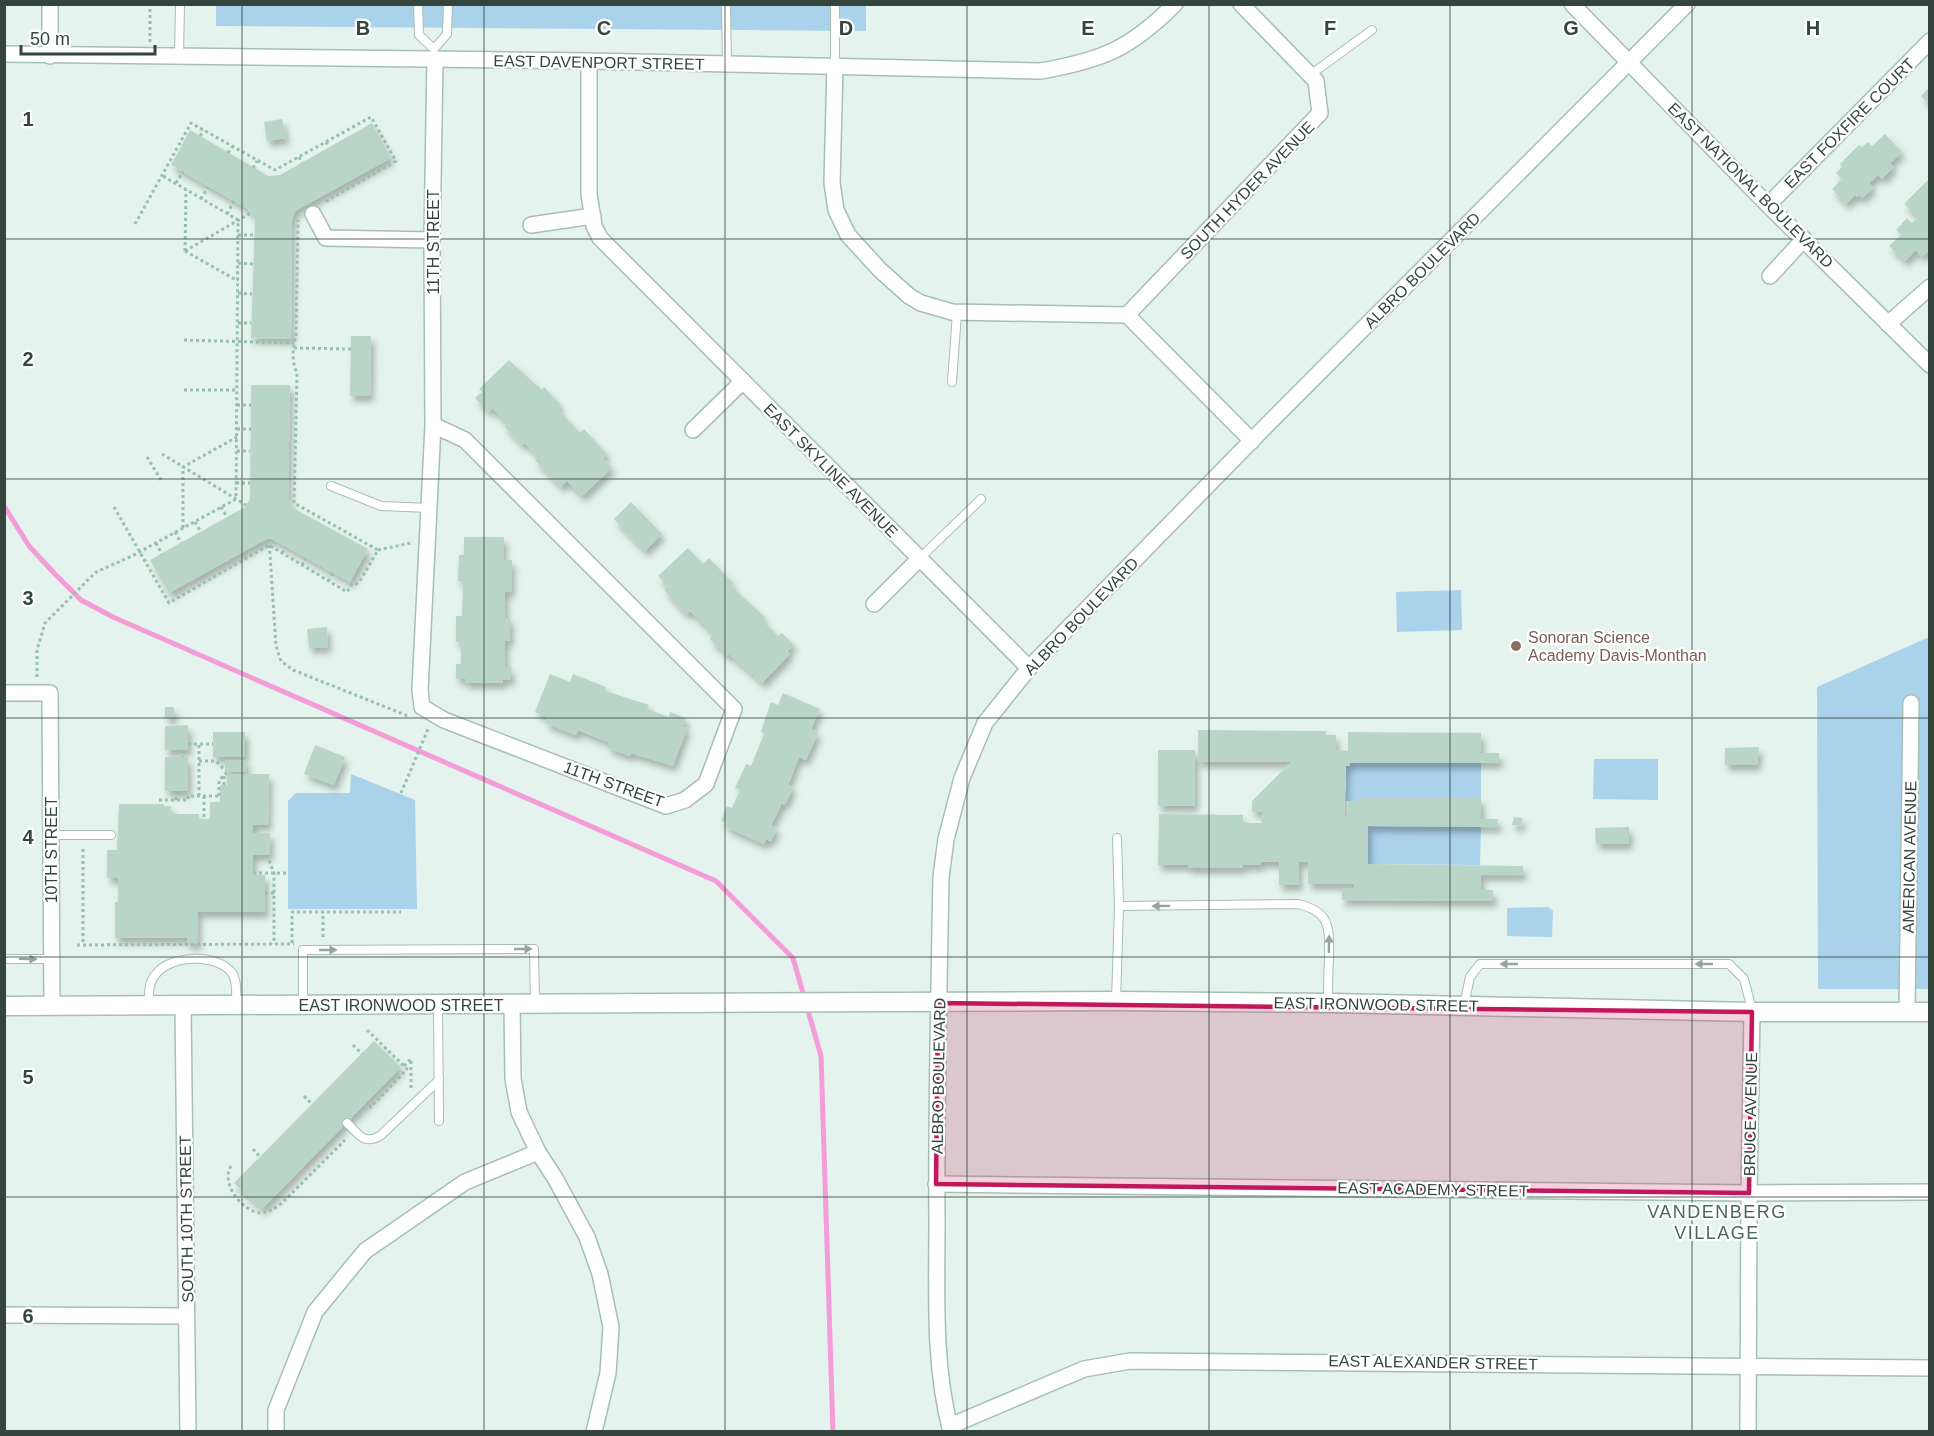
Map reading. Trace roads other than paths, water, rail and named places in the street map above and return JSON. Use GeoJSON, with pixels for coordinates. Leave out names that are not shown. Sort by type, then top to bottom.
{"type":"FeatureCollection","features":[{"type":"Feature","properties":{"kind":"street"},"geometry":{"type":"LineString","coordinates":[[50,4],[50,56]]}},
{"type":"Feature","properties":{"kind":"street","name":"EAST DAVENPORT STREET"},"geometry":{"type":"LineString","coordinates":[[4,54],[150,57],[434,54],[589,61],[1041,71],[1077,64],[1116,51],[1145,33],[1175,4]]}},
{"type":"Feature","properties":{"kind":"street","name":"SOUTH HYDER AVENUE"},"geometry":{"type":"LineString","coordinates":[[1127,315],[1320,113],[1316,81],[1240,4]]}},
{"type":"Feature","properties":{"kind":"street","name":"EAST NATIONAL BOULEVARD"},"geometry":{"type":"LineString","coordinates":[[1572,4],[1768,205],[1929,365]]}},
{"type":"Feature","properties":{"kind":"street","name":"ALBRO BOULEVARD"},"geometry":{"type":"LineString","coordinates":[[951,1428],[938,1349],[936,1184],[941,877],[946,839],[962,778],[985,723],[1029,668],[1687,4]]}},
{"type":"Feature","properties":{"kind":"street","name":"EAST FOXFIRE COURT"},"geometry":{"type":"LineString","coordinates":[[1768,205],[1929,41]]}},
{"type":"Feature","properties":{"kind":"street","name":"11TH STREET"},"geometry":{"type":"LineString","coordinates":[[433,425],[465,440],[734,709],[706,784],[685,800],[666,806],[444,720],[423,707],[420,690],[433,425],[434,54]]}},
{"type":"Feature","properties":{"kind":"street","name":"EAST SKYLINE AVENUE"},"geometry":{"type":"LineString","coordinates":[[589,61],[589,194],[594,226],[600,238],[1029,668]]}},
{"type":"Feature","properties":{"kind":"street"},"geometry":{"type":"LineString","coordinates":[[835,65],[833,196],[841,223],[848,235],[880,270],[909,296],[936,309],[957,313],[1127,315],[1252,441]]}},
{"type":"Feature","properties":{"kind":"street"},"geometry":{"type":"LineString","coordinates":[[311,212],[326,238],[432,240]]}},
{"type":"Feature","properties":{"kind":"street"},"geometry":{"type":"LineString","coordinates":[[531,225],[593,216]]}},
{"type":"Feature","properties":{"kind":"street"},"geometry":{"type":"LineString","coordinates":[[1770,276],[1804,239]]}},
{"type":"Feature","properties":{"kind":"street"},"geometry":{"type":"LineString","coordinates":[[1888,324],[1929,287]]}},
{"type":"Feature","properties":{"kind":"street"},"geometry":{"type":"LineString","coordinates":[[693,430],[743,381]]}},
{"type":"Feature","properties":{"kind":"street"},"geometry":{"type":"LineString","coordinates":[[874,604],[920,558]]}},
{"type":"Feature","properties":{"kind":"street","name":"10TH STREET"},"geometry":{"type":"LineString","coordinates":[[4,693],[44,693],[51,835],[52,1006]]}},
{"type":"Feature","properties":{"kind":"street","name":"AMERICAN AVENUE"},"geometry":{"type":"LineString","coordinates":[[1907,1011],[1911,703]]}},
{"type":"Feature","properties":{"kind":"street","name":"EAST IRONWOOD STREET"},"geometry":{"type":"LineString","coordinates":[[4,1006],[1116,1001],[1752,1012],[1929,1011]]}},
{"type":"Feature","properties":{"kind":"street"},"geometry":{"type":"LineString","coordinates":[[512,1004],[513,1080],[519,1112],[538,1152],[555,1178],[587,1238],[600,1274],[611,1327],[608,1373],[594,1431]]}},
{"type":"Feature","properties":{"kind":"street","name":"SOUTH 10TH STREET"},"geometry":{"type":"LineString","coordinates":[[183,1006],[188,1431]]}},
{"type":"Feature","properties":{"kind":"street","name":"BRUCE AVENUE"},"geometry":{"type":"LineString","coordinates":[[1748,1431],[1752,1012]]}},
{"type":"Feature","properties":{"kind":"street"},"geometry":{"type":"LineString","coordinates":[[276,1431],[276,1410],[315,1312],[365,1251],[465,1182],[538,1152]]}},
{"type":"Feature","properties":{"kind":"street","name":"EAST ACADEMY STREET"},"geometry":{"type":"LineString","coordinates":[[936,1184],[1749,1193],[1929,1192]]}},
{"type":"Feature","properties":{"kind":"street"},"geometry":{"type":"LineString","coordinates":[[4,1315],[186,1316]]}},
{"type":"Feature","properties":{"kind":"street","name":"EAST ALEXANDER STREET"},"geometry":{"type":"LineString","coordinates":[[951,1428],[1084,1369],[1130,1360],[1929,1368]]}},
{"type":"Feature","properties":{"kind":"lane"},"geometry":{"type":"LineString","coordinates":[[179,57],[180,4]]}},
{"type":"Feature","properties":{"kind":"lane"},"geometry":{"type":"LineString","coordinates":[[418,4],[419,35],[434,54],[447,34],[448,4]]}},
{"type":"Feature","properties":{"kind":"lane"},"geometry":{"type":"LineString","coordinates":[[835,4],[835,65]]}},
{"type":"Feature","properties":{"kind":"lane"},"geometry":{"type":"LineString","coordinates":[[726,7],[727,64]]}},
{"type":"Feature","properties":{"kind":"lane"},"geometry":{"type":"LineString","coordinates":[[1310,75],[1372,30]]}},
{"type":"Feature","properties":{"kind":"lane"},"geometry":{"type":"LineString","coordinates":[[952,382],[957,313]]}},
{"type":"Feature","properties":{"kind":"lane"},"geometry":{"type":"LineString","coordinates":[[331,486],[381,506],[430,508]]}},
{"type":"Feature","properties":{"kind":"lane"},"geometry":{"type":"LineString","coordinates":[[920,558],[981,499]]}},
{"type":"Feature","properties":{"kind":"lane"},"geometry":{"type":"LineString","coordinates":[[51,835],[111,835]]}},
{"type":"Feature","properties":{"kind":"lane"},"geometry":{"type":"LineString","coordinates":[[1116,1001],[1119,906],[1118,838]]}},
{"type":"Feature","properties":{"kind":"lane"},"geometry":{"type":"LineString","coordinates":[[1119,906],[1298,904],[1311,907],[1321,914],[1329,928],[1328,1003]]}},
{"type":"Feature","properties":{"kind":"lane"},"geometry":{"type":"LineString","coordinates":[[303,1005],[303,951],[534,949],[535,1004]]}},
{"type":"Feature","properties":{"kind":"lane"},"geometry":{"type":"LineString","coordinates":[[4,958],[52,959]]}},
{"type":"Feature","properties":{"kind":"lane"},"geometry":{"type":"LineString","coordinates":[[149,1006],[150,984],[156,973],[166,965],[180,960],[193,959],[208,960],[231,973],[235,984],[236,1005]]}},
{"type":"Feature","properties":{"kind":"lane"},"geometry":{"type":"LineString","coordinates":[[1464,1006],[1470,977],[1480,964],[1729,964],[1744,979],[1752,1012]]}},
{"type":"Feature","properties":{"kind":"lane"},"geometry":{"type":"LineString","coordinates":[[438,1004],[439,1121]]}},
{"type":"Feature","properties":{"kind":"lane"},"geometry":{"type":"LineString","coordinates":[[347,1123],[366,1140],[372,1140],[380,1136],[439,1080]]}},
{"type":"Feature","properties":{"kind":"waterway"},"geometry":{"type":"LineString","coordinates":[[4,506],[29,546],[81,600],[113,617],[716,881],[793,958],[821,1056],[833,1432]]}},
{"type":"Feature","properties":{"kind":"place","name":"Sonoran Science Academy Davis-Monthan"},"geometry":{"type":"Point","coordinates":[1516,646]}},
{"type":"Feature","properties":{"kind":"district","name":"VANDENBERG VILLAGE"},"geometry":{"type":"Point","coordinates":[1717,1222]}}]}
